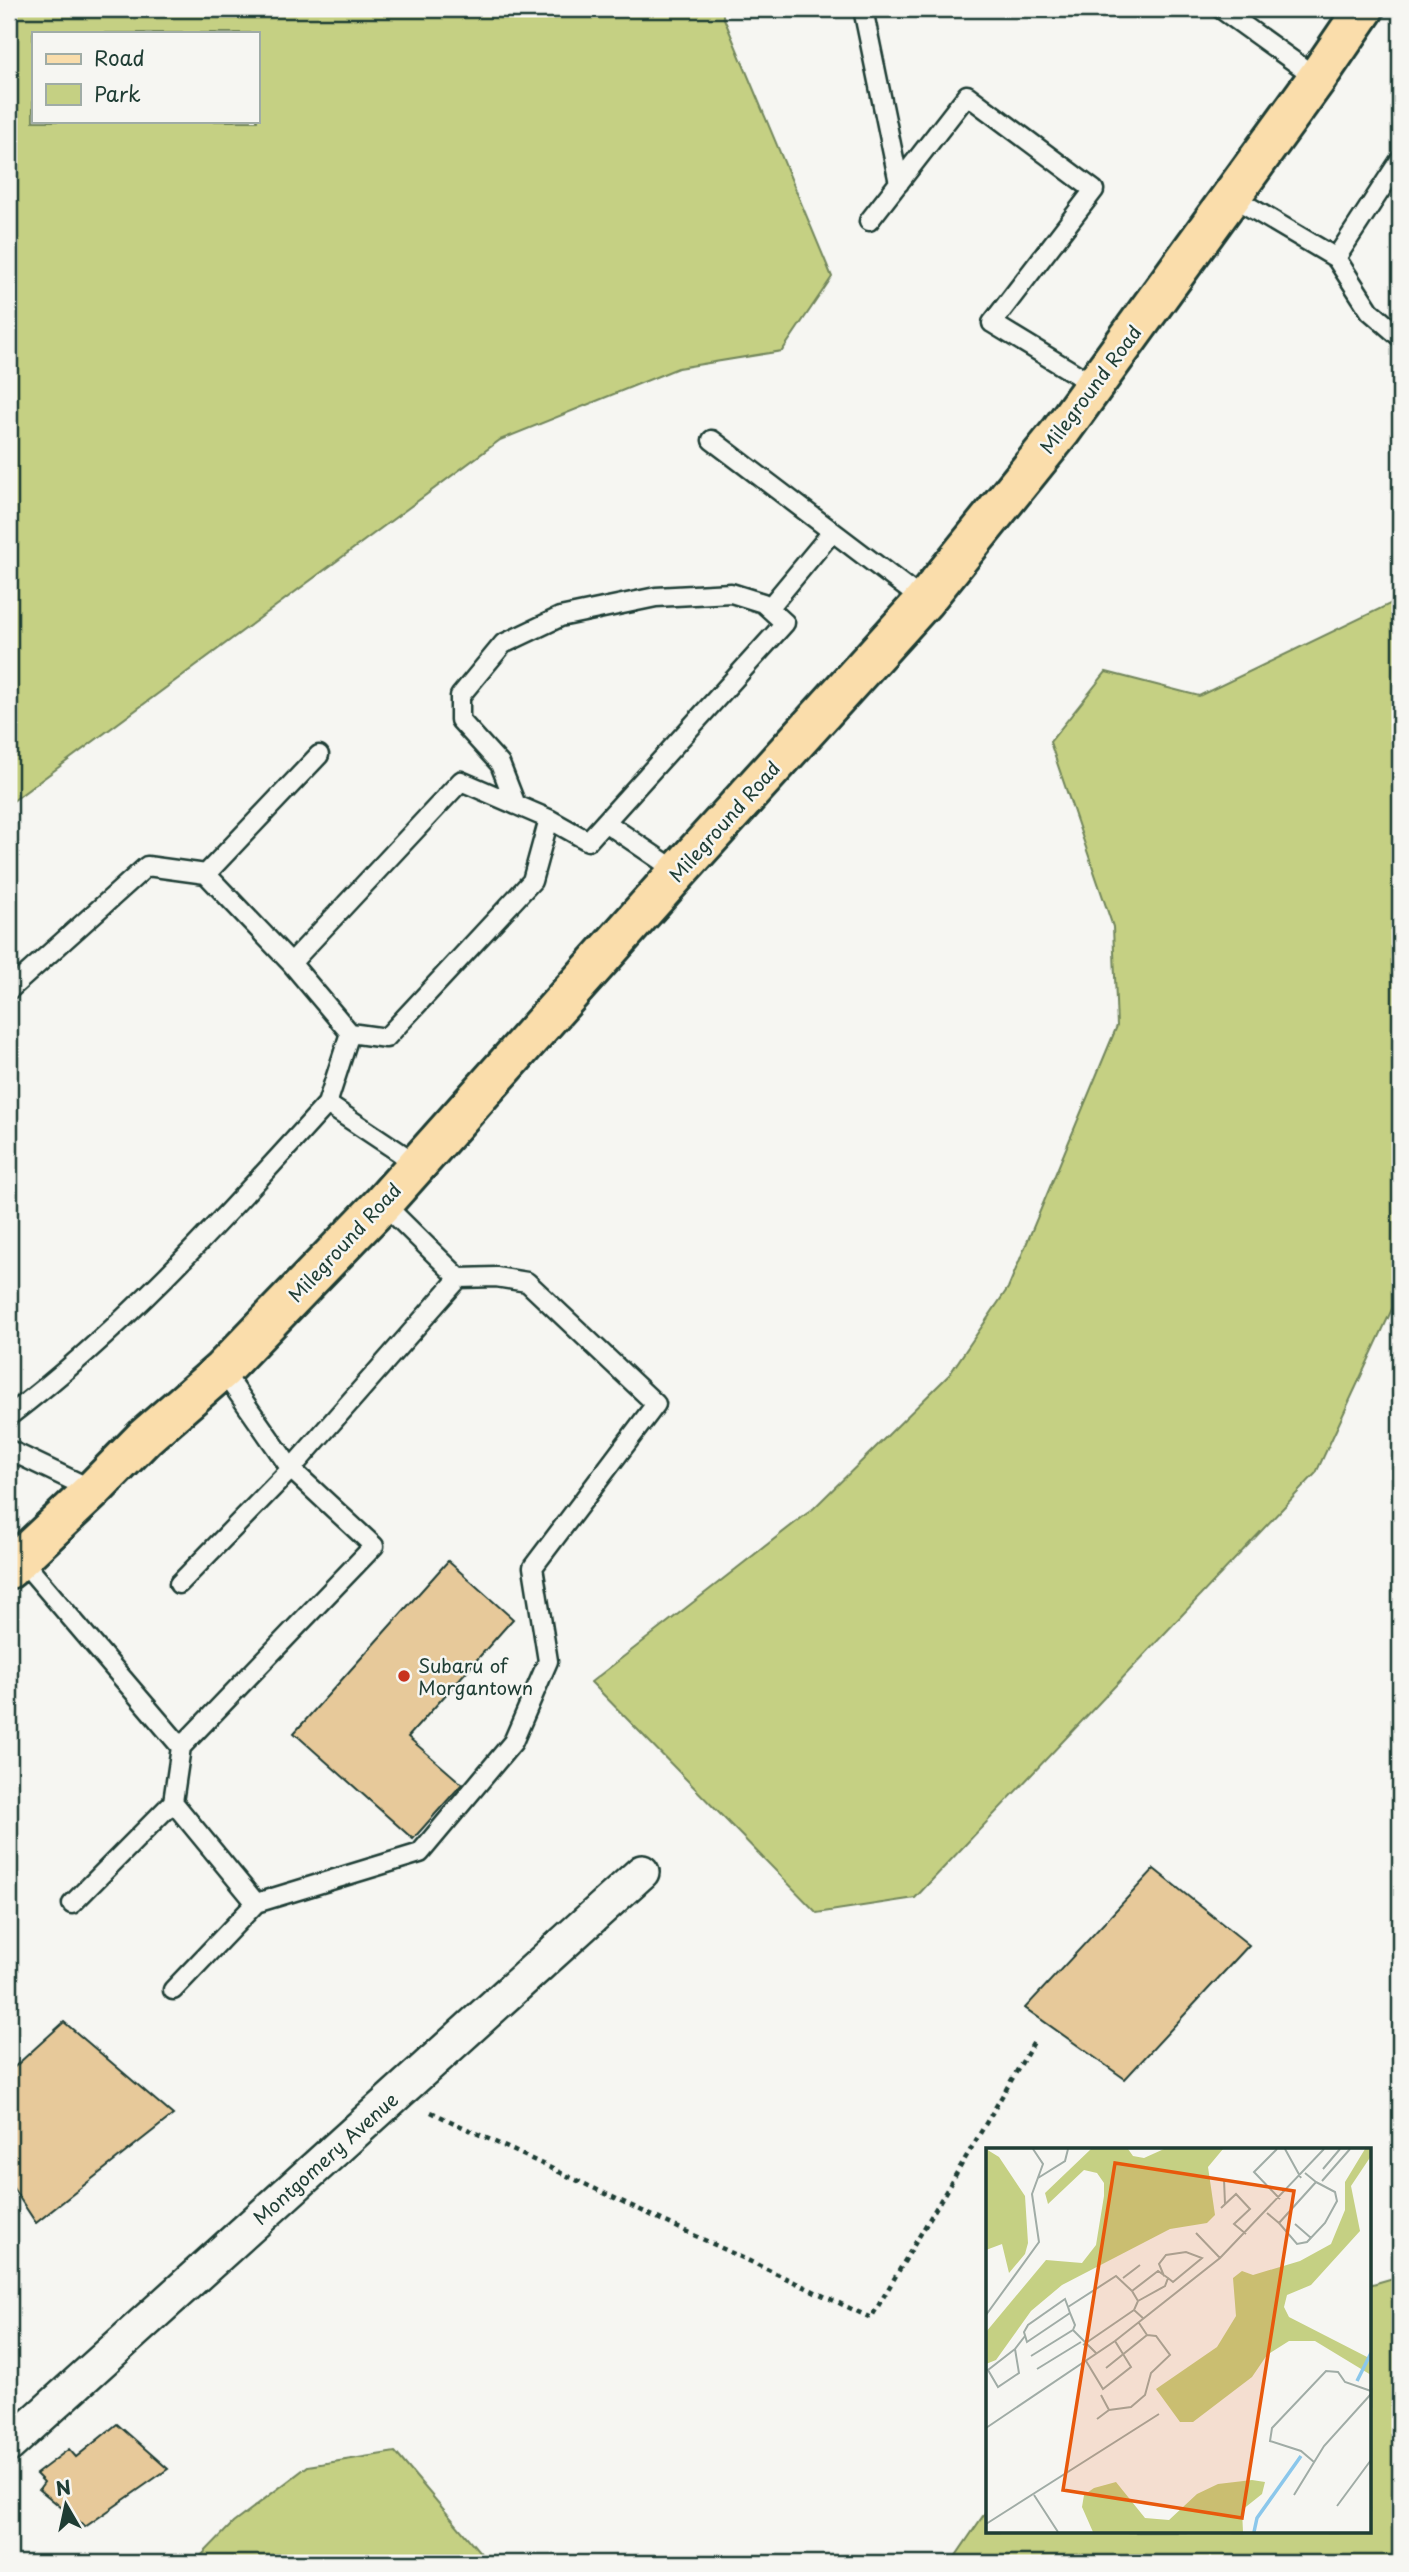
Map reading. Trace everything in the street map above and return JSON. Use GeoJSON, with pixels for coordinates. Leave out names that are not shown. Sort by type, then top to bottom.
{"type":"FeatureCollection","features":[{"type":"Feature","properties":{"kind":"main road","name":"Mileground Road"},"geometry":{"type":"LineString","coordinates":[[15,1564],[145,1437],[222,1370],[383,1203],[678,872],[925,601],[1052,442],[1317,78],[1364,9]]}},
{"type":"Feature","properties":{"kind":"street","name":"Montgomery Avenue"},"geometry":{"type":"LineString","coordinates":[[9,2445],[642,1872]]}},
{"type":"Feature","properties":{"kind":"lane"},"geometry":{"type":"LineString","coordinates":[[863,9],[899,183]]}},
{"type":"Feature","properties":{"kind":"lane"},"geometry":{"type":"LineString","coordinates":[[1220,9],[1317,78]]}},
{"type":"Feature","properties":{"kind":"lane"},"geometry":{"type":"LineString","coordinates":[[869,221],[967,95],[1094,190],[992,323],[1094,385]]}},
{"type":"Feature","properties":{"kind":"lane"},"geometry":{"type":"LineString","coordinates":[[1336,258],[1400,160]]}},
{"type":"Feature","properties":{"kind":"lane"},"geometry":{"type":"LineString","coordinates":[[1231,196],[1336,258],[1370,311],[1400,337]]}},
{"type":"Feature","properties":{"kind":"lane"},"geometry":{"type":"LineString","coordinates":[[712,440],[925,601]]}},
{"type":"Feature","properties":{"kind":"lane"},"geometry":{"type":"LineString","coordinates":[[769,608],[832,532]]}},
{"type":"Feature","properties":{"kind":"lane"},"geometry":{"type":"LineString","coordinates":[[290,963],[461,781],[516,805],[549,819],[587,841],[785,623],[763,603],[731,593],[656,597],[560,617],[503,644],[460,696],[460,720],[500,764],[516,805]]}},
{"type":"Feature","properties":{"kind":"lane"},"geometry":{"type":"LineString","coordinates":[[206,874],[319,755]]}},
{"type":"Feature","properties":{"kind":"lane"},"geometry":{"type":"LineString","coordinates":[[9,990],[147,866],[206,874],[290,963],[350,1033],[386,1038],[531,881],[549,819]]}},
{"type":"Feature","properties":{"kind":"lane"},"geometry":{"type":"LineString","coordinates":[[605,822],[678,872]]}},
{"type":"Feature","properties":{"kind":"lane"},"geometry":{"type":"LineString","coordinates":[[9,1416],[56,1381],[179,1266],[327,1104],[350,1033]]}},
{"type":"Feature","properties":{"kind":"lane"},"geometry":{"type":"LineString","coordinates":[[327,1104],[417,1164]]}},
{"type":"Feature","properties":{"kind":"lane"},"geometry":{"type":"LineString","coordinates":[[173,1990],[256,1903],[420,1853],[513,1742],[548,1661],[533,1567],[656,1404],[527,1282],[496,1277],[458,1278],[383,1203]]}},
{"type":"Feature","properties":{"kind":"lane"},"geometry":{"type":"LineString","coordinates":[[179,1584],[290,1469],[458,1278]]}},
{"type":"Feature","properties":{"kind":"lane"},"geometry":{"type":"LineString","coordinates":[[72,1904],[173,1802],[181,1747],[374,1546],[290,1469],[222,1370]]}},
{"type":"Feature","properties":{"kind":"lane"},"geometry":{"type":"LineString","coordinates":[[9,1450],[93,1490]]}},
{"type":"Feature","properties":{"kind":"lane"},"geometry":{"type":"LineString","coordinates":[[15,1564],[181,1747]]}},
{"type":"Feature","properties":{"kind":"lane"},"geometry":{"type":"LineString","coordinates":[[173,1802],[256,1903]]}},
{"type":"Feature","properties":{"kind":"path"},"geometry":{"type":"LineString","coordinates":[[395,2095],[871,2318],[1034,2042]]}},
{"type":"Feature","properties":{"kind":"green space"},"geometry":{"type":"Polygon","coordinates":[[[9,9],[723,9],[723,16],[832,277],[782,351],[678,368],[500,440],[9,804],[9,9]]]}},
{"type":"Feature","properties":{"kind":"green space"},"geometry":{"type":"Polygon","coordinates":[[[1400,599],[1400,1292],[1316,1473],[915,1898],[817,1913],[591,1682],[814,1508],[949,1375],[1008,1288],[1117,1026],[1113,927],[1050,742],[1106,672],[1199,696],[1400,599]]]}},
{"type":"Feature","properties":{"kind":"green space"},"geometry":{"type":"Polygon","coordinates":[[[1400,2276],[1400,2507],[1397,2511],[1400,2526],[1400,2563],[951,2563],[986,2511],[986,2534],[1370,2534],[1370,2285],[1400,2276]]]}},
{"type":"Feature","properties":{"kind":"green space"},"geometry":{"type":"Polygon","coordinates":[[[395,2452],[489,2563],[194,2563],[233,2523],[308,2466],[395,2452]]]}},
{"type":"Feature","properties":{"kind":"building","name":"Subaru of Morgantown"},"geometry":{"type":"Polygon","coordinates":[[[448,1561],[513,1619],[408,1737],[462,1784],[413,1839],[294,1733],[448,1561]]]}},
{"type":"Feature","properties":{"kind":"building"},"geometry":{"type":"Polygon","coordinates":[[[1154,1869],[1249,1945],[1125,2079],[1025,2008],[1154,1869]]]}},
{"type":"Feature","properties":{"kind":"building"},"geometry":{"type":"Polygon","coordinates":[[[64,2022],[173,2115],[36,2223],[9,2182],[9,2072],[64,2022]]]}},
{"type":"Feature","properties":{"kind":"building"},"geometry":{"type":"Polygon","coordinates":[[[117,2424],[168,2469],[85,2527],[39,2489],[44,2482],[36,2474],[69,2449],[76,2457],[117,2424]]]}},
{"type":"Feature","properties":{"kind":"place","name":"Subaru of Morgantown"},"geometry":{"type":"Point","coordinates":[404,1676]}}]}
